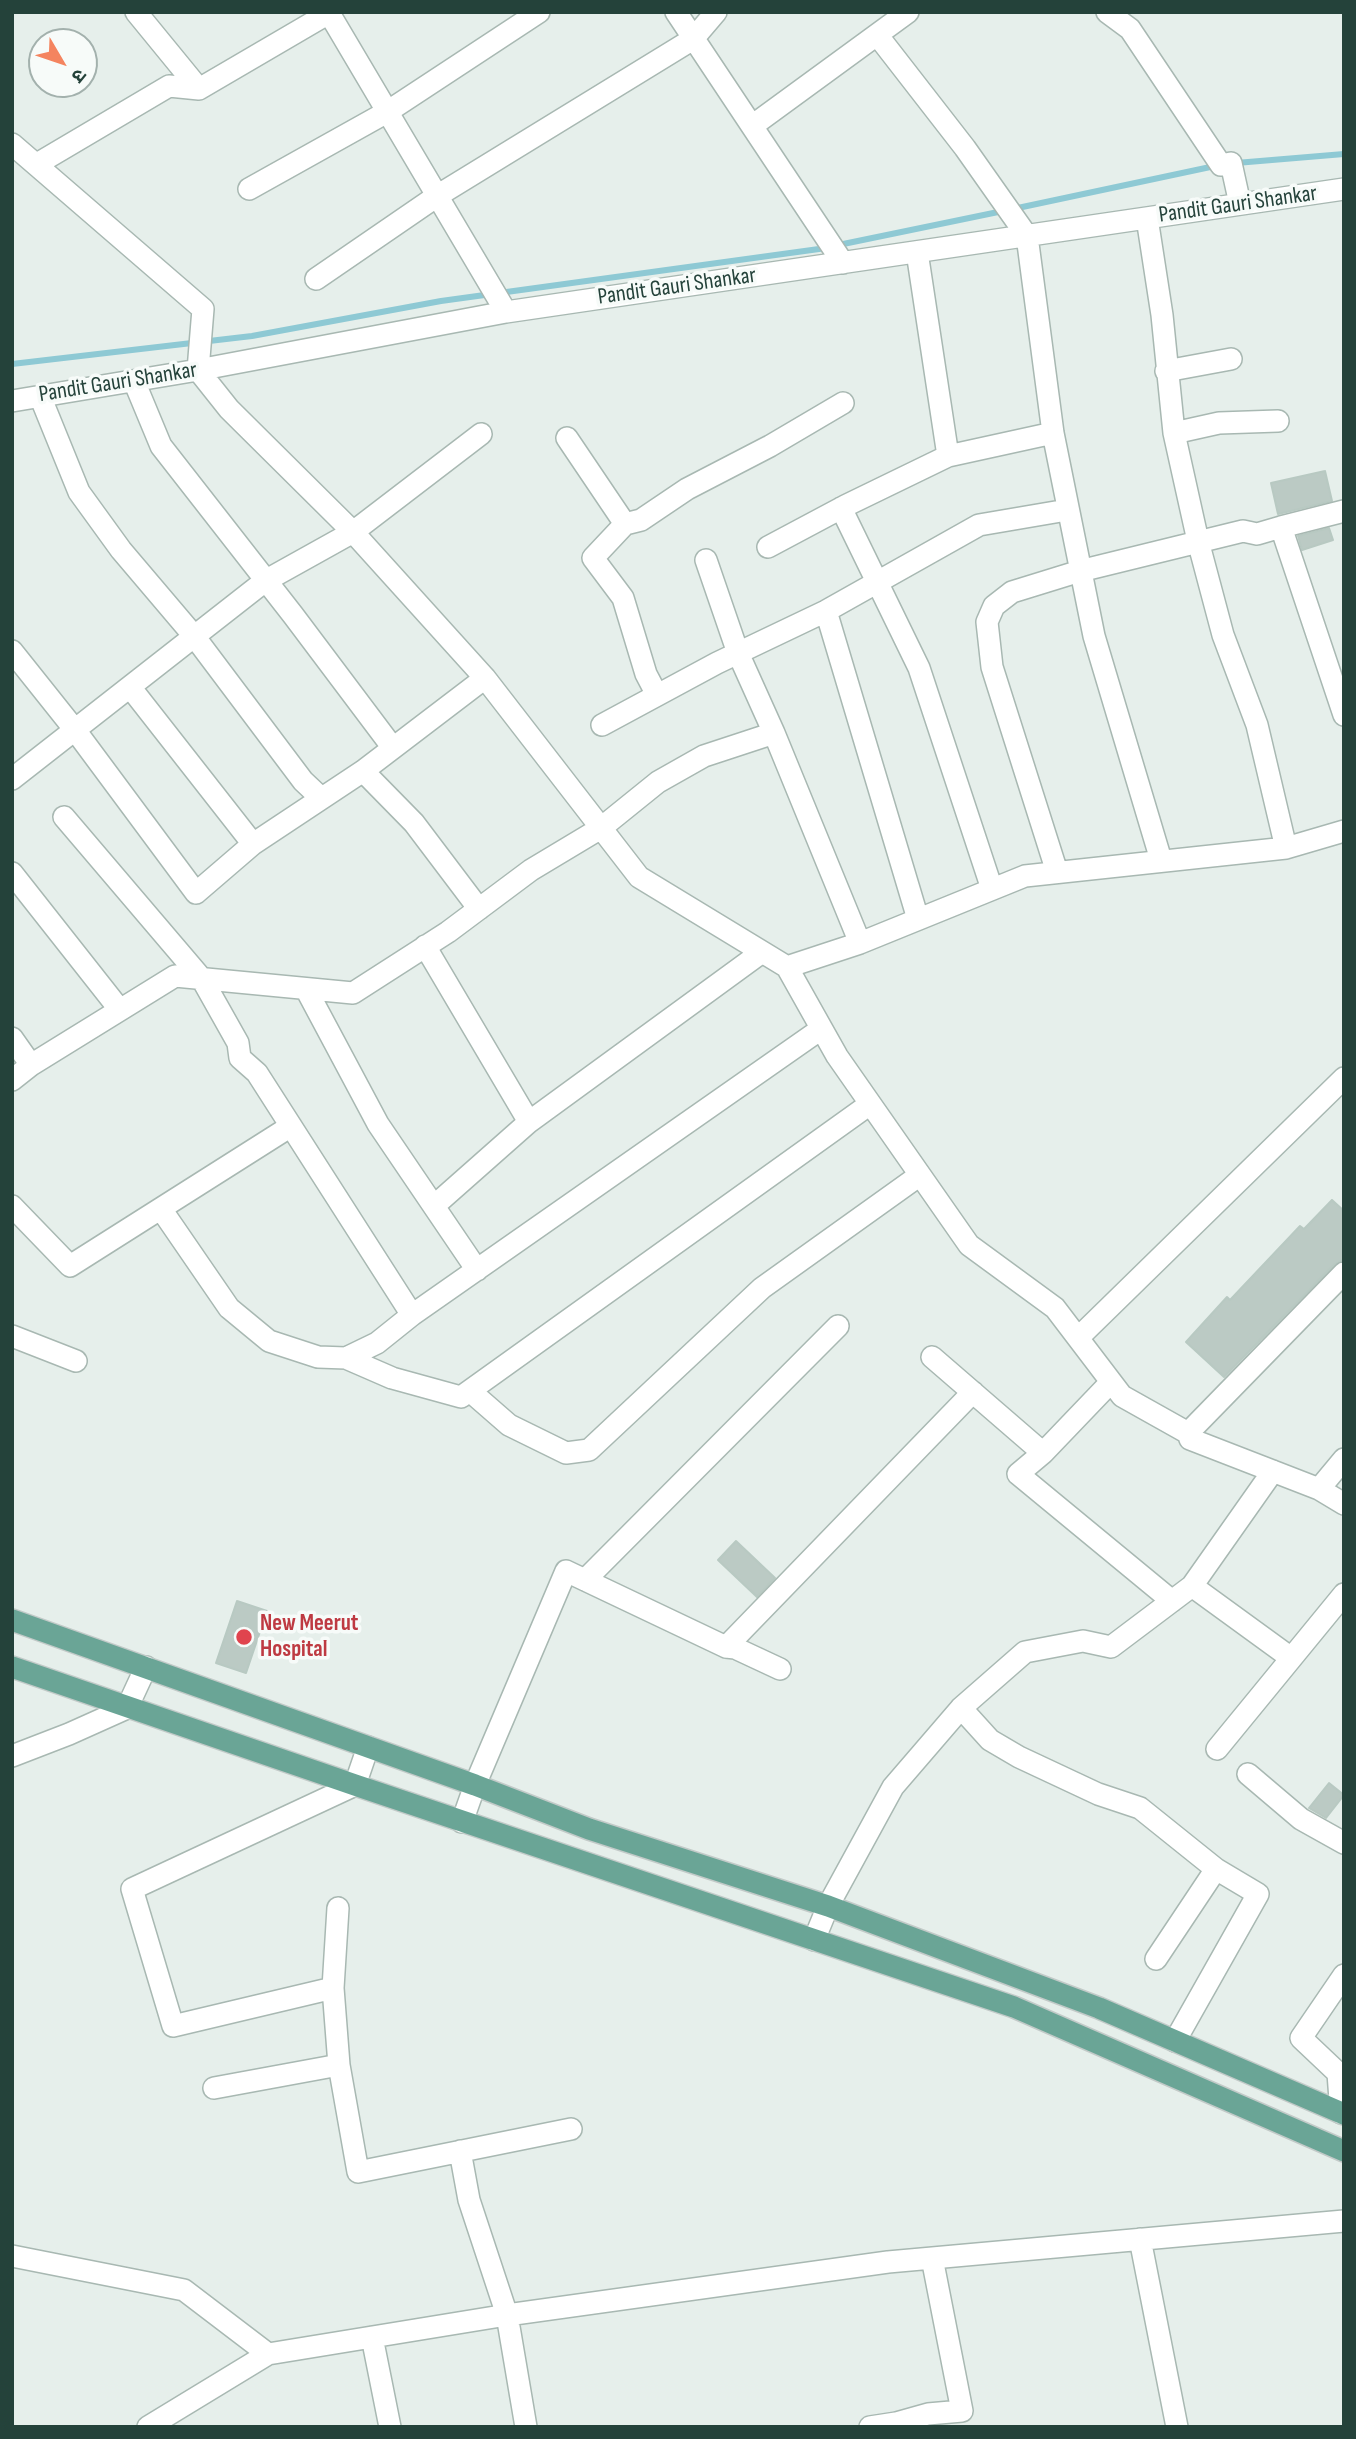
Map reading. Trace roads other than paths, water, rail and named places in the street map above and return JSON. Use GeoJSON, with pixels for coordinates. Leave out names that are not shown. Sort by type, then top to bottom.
{"type":"FeatureCollection","features":[{"type":"Feature","properties":{"kind":"main road"},"geometry":{"type":"LineString","coordinates":[[12,1620],[475,1785],[589,1829],[828,1906],[1100,2008],[1343,2113]]}},
{"type":"Feature","properties":{"kind":"main road"},"geometry":{"type":"LineString","coordinates":[[12,1667],[462,1822],[1014,2007],[1344,2151]]}},
{"type":"Feature","properties":{"kind":"main road"},"geometry":{"type":"LineString","coordinates":[[1185,2082],[1198,2051]]}},
{"type":"Feature","properties":{"kind":"street"},"geometry":{"type":"LineString","coordinates":[[136,12],[200,89]]}},
{"type":"Feature","properties":{"kind":"street"},"geometry":{"type":"LineString","coordinates":[[248,189],[387,111],[539,12]]}},
{"type":"Feature","properties":{"kind":"street"},"geometry":{"type":"LineString","coordinates":[[676,12],[843,263]]}},
{"type":"Feature","properties":{"kind":"street"},"geometry":{"type":"LineString","coordinates":[[316,279],[438,196],[693,38],[716,12]]}},
{"type":"Feature","properties":{"kind":"street"},"geometry":{"type":"LineString","coordinates":[[752,126],[908,12]]}},
{"type":"Feature","properties":{"kind":"street"},"geometry":{"type":"LineString","coordinates":[[1107,12],[1130,29],[1221,164],[1231,163],[1240,204]]}},
{"type":"Feature","properties":{"kind":"street"},"geometry":{"type":"LineString","coordinates":[[37,164],[169,86],[200,89],[330,13],[506,312]]}},
{"type":"Feature","properties":{"kind":"street"},"geometry":{"type":"LineString","coordinates":[[878,36],[965,148],[1027,236],[1053,433],[1080,571],[1094,636],[1161,860]]}},
{"type":"Feature","properties":{"kind":"street"},"geometry":{"type":"LineString","coordinates":[[12,144],[203,309],[198,370],[229,409],[353,532],[485,678],[639,877],[787,967],[837,1056],[969,1245],[1055,1308],[1122,1396],[1188,1433],[1190,1439],[1319,1489],[1344,1504]]}},
{"type":"Feature","properties":{"kind":"street","name":"Pandit Gauri Shankar"},"geometry":{"type":"LineString","coordinates":[[12,401],[198,370],[506,312],[1344,189]]}},
{"type":"Feature","properties":{"kind":"street"},"geometry":{"type":"LineString","coordinates":[[1147,218],[1162,315],[1174,433],[1198,541],[1223,635],[1258,725],[1286,848]]}},
{"type":"Feature","properties":{"kind":"street"},"geometry":{"type":"LineString","coordinates":[[917,252],[948,456]]}},
{"type":"Feature","properties":{"kind":"street"},"geometry":{"type":"LineString","coordinates":[[1167,370],[1231,359]]}},
{"type":"Feature","properties":{"kind":"street"},"geometry":{"type":"LineString","coordinates":[[134,381],[160,446],[393,748]]}},
{"type":"Feature","properties":{"kind":"street"},"geometry":{"type":"LineString","coordinates":[[40,396],[79,492],[121,550],[194,636],[303,781],[321,797]]}},
{"type":"Feature","properties":{"kind":"street"},"geometry":{"type":"LineString","coordinates":[[657,695],[646,674],[623,598],[593,558],[625,524],[641,520],[687,489],[770,446],[843,403]]}},
{"type":"Feature","properties":{"kind":"street"},"geometry":{"type":"LineString","coordinates":[[1174,433],[1219,423],[1278,421]]}},
{"type":"Feature","properties":{"kind":"street"},"geometry":{"type":"LineString","coordinates":[[768,547],[948,456],[1053,433]]}},
{"type":"Feature","properties":{"kind":"street"},"geometry":{"type":"LineString","coordinates":[[12,779],[265,581],[353,532],[481,434]]}},
{"type":"Feature","properties":{"kind":"street"},"geometry":{"type":"LineString","coordinates":[[567,438],[625,524]]}},
{"type":"Feature","properties":{"kind":"street"},"geometry":{"type":"LineString","coordinates":[[841,508],[919,668],[992,889]]}},
{"type":"Feature","properties":{"kind":"street"},"geometry":{"type":"LineString","coordinates":[[602,725],[738,653],[825,611],[979,526],[1068,510]]}},
{"type":"Feature","properties":{"kind":"street"},"geometry":{"type":"LineString","coordinates":[[1058,872],[992,667],[988,622],[994,606],[1012,592],[1080,571],[1243,531],[1257,534],[1344,511]]}},
{"type":"Feature","properties":{"kind":"street"},"geometry":{"type":"LineString","coordinates":[[1281,527],[1344,715]]}},
{"type":"Feature","properties":{"kind":"street"},"geometry":{"type":"LineString","coordinates":[[706,560],[738,653],[774,733],[860,943]]}},
{"type":"Feature","properties":{"kind":"street"},"geometry":{"type":"LineString","coordinates":[[825,611],[918,919]]}},
{"type":"Feature","properties":{"kind":"street"},"geometry":{"type":"LineString","coordinates":[[12,651],[75,730],[196,894],[253,844],[363,771],[485,678]]}},
{"type":"Feature","properties":{"kind":"street"},"geometry":{"type":"LineString","coordinates":[[130,687],[253,844]]}},
{"type":"Feature","properties":{"kind":"street"},"geometry":{"type":"LineString","coordinates":[[12,1080],[31,1065],[175,976],[353,993],[479,909],[531,870],[601,828],[658,782],[704,755],[774,733]]}},
{"type":"Feature","properties":{"kind":"street"},"geometry":{"type":"LineString","coordinates":[[363,771],[414,823],[479,909]]}},
{"type":"Feature","properties":{"kind":"street"},"geometry":{"type":"LineString","coordinates":[[64,817],[202,979],[238,1043],[240,1058],[257,1073],[412,1315]]}},
{"type":"Feature","properties":{"kind":"street"},"geometry":{"type":"LineString","coordinates":[[787,967],[860,943],[1025,876],[1286,848],[1344,831]]}},
{"type":"Feature","properties":{"kind":"street"},"geometry":{"type":"LineString","coordinates":[[12,873],[120,1010]]}},
{"type":"Feature","properties":{"kind":"street"},"geometry":{"type":"LineString","coordinates":[[425,946],[529,1122]]}},
{"type":"Feature","properties":{"kind":"street"},"geometry":{"type":"LineString","coordinates":[[434,1206],[529,1122],[762,952]]}},
{"type":"Feature","properties":{"kind":"street"},"geometry":{"type":"LineString","coordinates":[[306,989],[378,1124],[477,1270]]}},
{"type":"Feature","properties":{"kind":"street"},"geometry":{"type":"LineString","coordinates":[[346,1358],[377,1343],[412,1315],[821,1029]]}},
{"type":"Feature","properties":{"kind":"street"},"geometry":{"type":"LineString","coordinates":[[12,1038],[31,1065]]}},
{"type":"Feature","properties":{"kind":"street"},"geometry":{"type":"LineString","coordinates":[[1078,1338],[1344,1078]]}},
{"type":"Feature","properties":{"kind":"street"},"geometry":{"type":"LineString","coordinates":[[161,1209],[229,1308],[269,1341],[318,1357],[346,1358],[392,1378],[461,1397],[870,1104]]}},
{"type":"Feature","properties":{"kind":"street"},"geometry":{"type":"LineString","coordinates":[[12,1206],[70,1266],[291,1126]]}},
{"type":"Feature","properties":{"kind":"street"},"geometry":{"type":"LineString","coordinates":[[470,1391],[509,1425],[566,1453],[589,1450],[651,1395],[762,1288],[919,1175]]}},
{"type":"Feature","properties":{"kind":"street"},"geometry":{"type":"LineString","coordinates":[[1188,1433],[1344,1273]]}},
{"type":"Feature","properties":{"kind":"street"},"geometry":{"type":"LineString","coordinates":[[585,1580],[838,1326]]}},
{"type":"Feature","properties":{"kind":"street"},"geometry":{"type":"LineString","coordinates":[[12,1336],[76,1361]]}},
{"type":"Feature","properties":{"kind":"street"},"geometry":{"type":"LineString","coordinates":[[932,1357],[1044,1453]]}},
{"type":"Feature","properties":{"kind":"street"},"geometry":{"type":"LineString","coordinates":[[1111,1382],[1044,1453],[1018,1474],[1172,1601]]}},
{"type":"Feature","properties":{"kind":"street"},"geometry":{"type":"LineString","coordinates":[[726,1647],[973,1392]]}},
{"type":"Feature","properties":{"kind":"street"},"geometry":{"type":"LineString","coordinates":[[1319,1489],[1344,1459]]}},
{"type":"Feature","properties":{"kind":"street"},"geometry":{"type":"LineString","coordinates":[[814,1940],[828,1906],[892,1787],[961,1708],[1025,1652],[1083,1641],[1111,1647],[1192,1586],[1273,1471]]}},
{"type":"Feature","properties":{"kind":"street"},"geometry":{"type":"LineString","coordinates":[[462,1822],[475,1785],[566,1571],[726,1647],[735,1647],[780,1669]]}},
{"type":"Feature","properties":{"kind":"street"},"geometry":{"type":"LineString","coordinates":[[1192,1586],[1291,1658]]}},
{"type":"Feature","properties":{"kind":"street"},"geometry":{"type":"LineString","coordinates":[[1217,1749],[1344,1594]]}},
{"type":"Feature","properties":{"kind":"street"},"geometry":{"type":"LineString","coordinates":[[12,1756],[127,1708],[146,1667]]}},
{"type":"Feature","properties":{"kind":"street"},"geometry":{"type":"LineString","coordinates":[[961,1708],[990,1740],[1019,1757],[1098,1794],[1140,1808],[1216,1869],[1258,1894],[1175,2040]]}},
{"type":"Feature","properties":{"kind":"street"},"geometry":{"type":"LineString","coordinates":[[334,1989],[173,2026],[132,1889],[355,1785],[368,1747]]}},
{"type":"Feature","properties":{"kind":"street"},"geometry":{"type":"LineString","coordinates":[[1248,1774],[1301,1819],[1344,1843]]}},
{"type":"Feature","properties":{"kind":"street"},"geometry":{"type":"LineString","coordinates":[[1156,1959],[1216,1869]]}},
{"type":"Feature","properties":{"kind":"street"},"geometry":{"type":"LineString","coordinates":[[338,1908],[334,1989],[339,2066],[358,2172],[571,2129]]}},
{"type":"Feature","properties":{"kind":"street"},"geometry":{"type":"LineString","coordinates":[[1343,2113],[1338,2073],[1301,2038],[1344,1975]]}},
{"type":"Feature","properties":{"kind":"street"},"geometry":{"type":"LineString","coordinates":[[214,2088],[339,2066]]}},
{"type":"Feature","properties":{"kind":"street"},"geometry":{"type":"LineString","coordinates":[[460,2151],[469,2200],[507,2315],[526,2427]]}},
{"type":"Feature","properties":{"kind":"street"},"geometry":{"type":"LineString","coordinates":[[148,2427],[268,2354],[507,2315],[888,2262],[1344,2221]]}},
{"type":"Feature","properties":{"kind":"street"},"geometry":{"type":"LineString","coordinates":[[1140,2238],[1177,2427]]}},
{"type":"Feature","properties":{"kind":"street"},"geometry":{"type":"LineString","coordinates":[[12,2256],[184,2291],[268,2354]]}},
{"type":"Feature","properties":{"kind":"street"},"geometry":{"type":"LineString","coordinates":[[870,2427],[928,2414],[962,2411],[932,2258]]}},
{"type":"Feature","properties":{"kind":"street"},"geometry":{"type":"LineString","coordinates":[[372,2337],[390,2427]]}},
{"type":"Feature","properties":{"kind":"waterway"},"geometry":{"type":"LineString","coordinates":[[1236,163],[1344,154]]}},
{"type":"Feature","properties":{"kind":"waterway"},"geometry":{"type":"LineString","coordinates":[[1013,209],[1215,166]]}},
{"type":"Feature","properties":{"kind":"waterway"},"geometry":{"type":"LineString","coordinates":[[12,364],[252,336],[441,301],[819,249],[1003,211]]}},
{"type":"Feature","properties":{"kind":"place","name":"New Meerut Hospital"},"geometry":{"type":"Point","coordinates":[244,1637]}}]}
